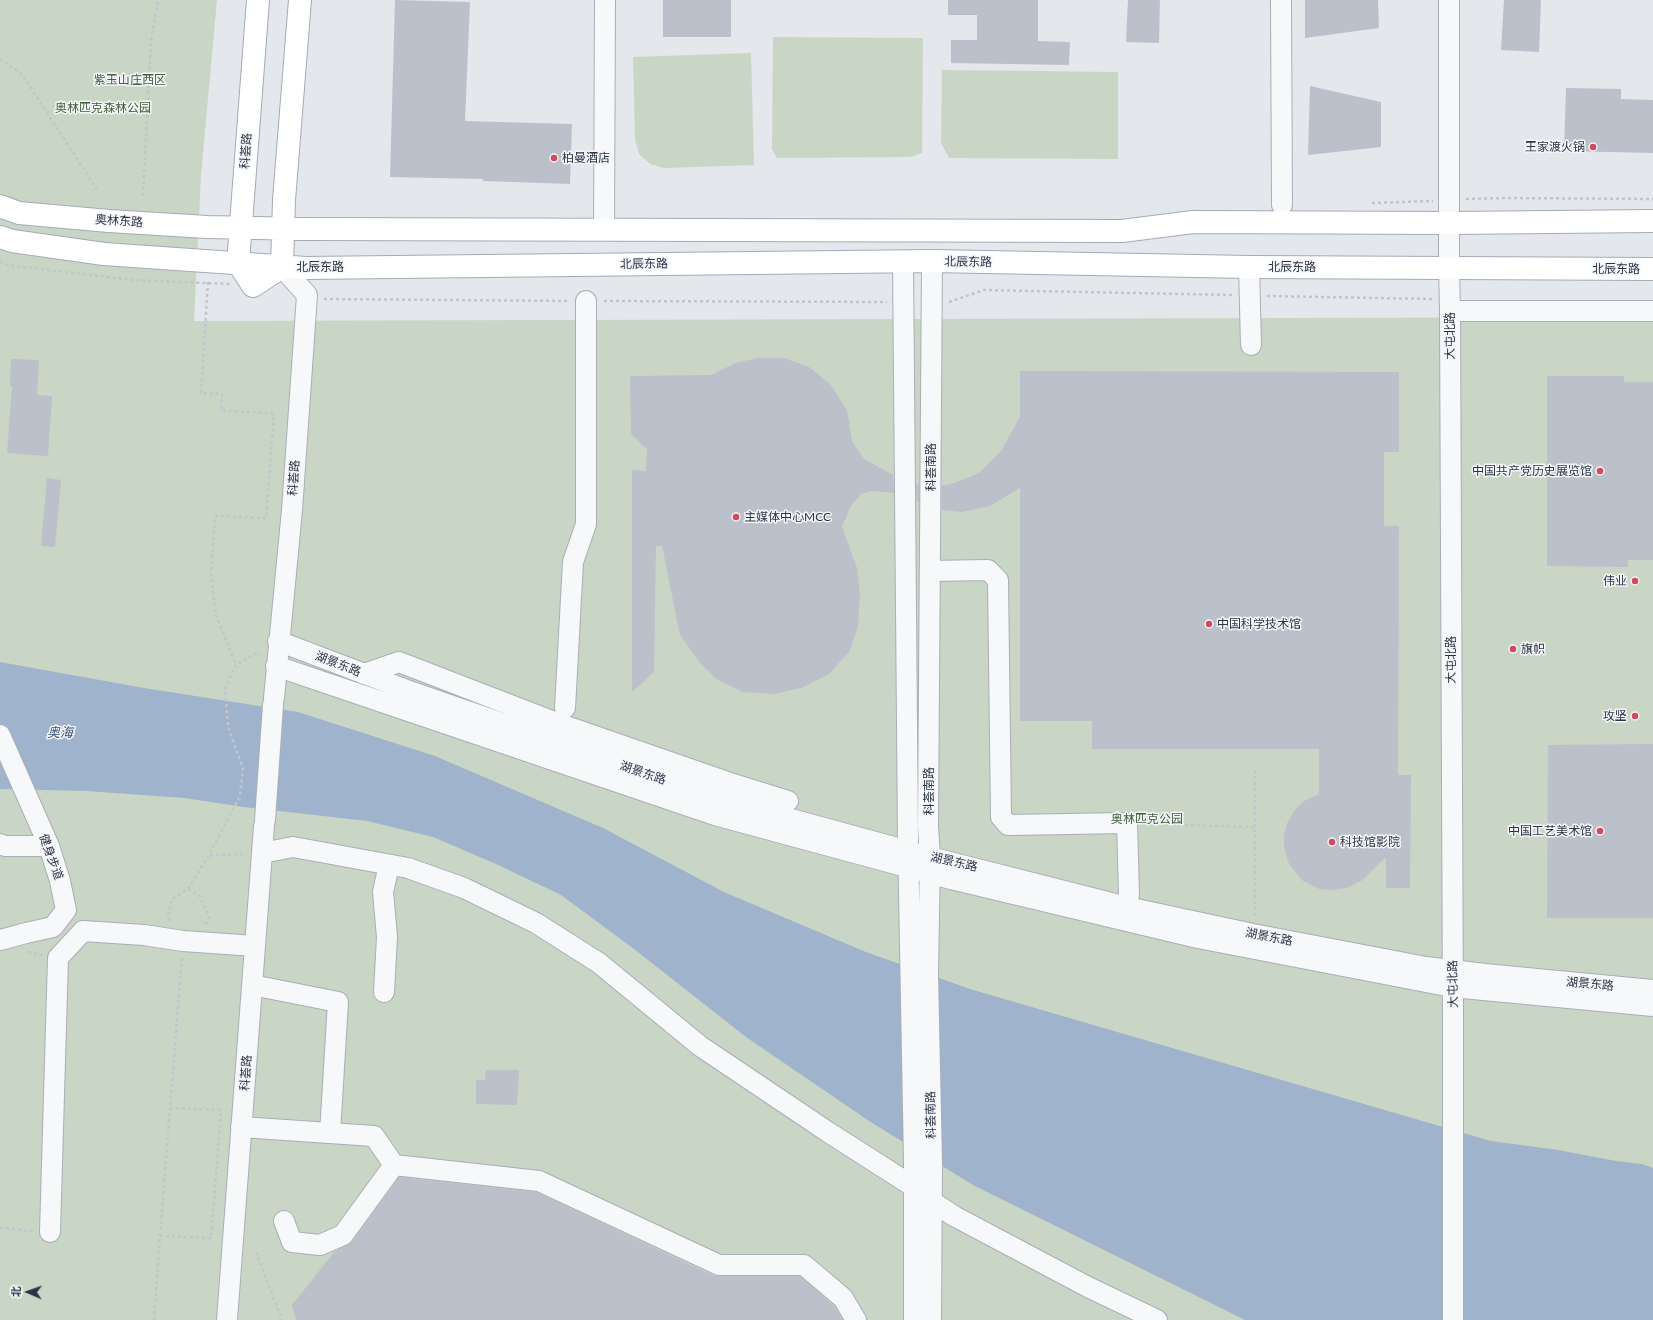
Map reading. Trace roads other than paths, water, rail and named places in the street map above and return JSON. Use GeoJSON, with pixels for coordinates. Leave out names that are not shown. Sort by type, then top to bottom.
{"type":"FeatureCollection","features":[{"type":"Feature","properties":{"kind":"main road","name":"科荟路"},"geometry":{"type":"LineString","coordinates":[[238,263],[258,0]]}},
{"type":"Feature","properties":{"kind":"main road"},"geometry":{"type":"LineString","coordinates":[[0,237],[12,241],[104,254],[238,263],[253,286],[282,267],[284,200],[300,0]]}},
{"type":"Feature","properties":{"kind":"main road","name":"奥林东路"},"geometry":{"type":"LineString","coordinates":[[0,206],[19,213],[109,221],[207,227],[283,228]]}},
{"type":"Feature","properties":{"kind":"main road"},"geometry":{"type":"LineString","coordinates":[[283,228],[1122,231],[1193,222],[1450,223],[1653,221]]}},
{"type":"Feature","properties":{"kind":"main road","name":"北辰东路"},"geometry":{"type":"LineString","coordinates":[[238,263],[313,268],[932,261],[1249,267],[1653,269]]}},
{"type":"Feature","properties":{"kind":"street"},"geometry":{"type":"LineString","coordinates":[[604,230],[606,0]]}},
{"type":"Feature","properties":{"kind":"street"},"geometry":{"type":"LineString","coordinates":[[1282,0],[1282,205]]}},
{"type":"Feature","properties":{"kind":"street","name":"大屯北路"},"geometry":{"type":"LineString","coordinates":[[1449,0],[1453,1320]]}},
{"type":"Feature","properties":{"kind":"street","name":"科荟南路"},"geometry":{"type":"LineString","coordinates":[[914,1320],[914,1151],[918,972],[930,865],[928,826],[932,261]]}},
{"type":"Feature","properties":{"kind":"street","name":"科荟南路"},"geometry":{"type":"LineString","coordinates":[[903,262],[908,859],[932,1164],[931,1320]]}},
{"type":"Feature","properties":{"kind":"street","name":"科荟路"},"geometry":{"type":"LineString","coordinates":[[227,1320],[273,702],[292,510],[307,295],[282,267]]}},
{"type":"Feature","properties":{"kind":"street"},"geometry":{"type":"LineString","coordinates":[[1249,267],[1251,345]]}},
{"type":"Feature","properties":{"kind":"street"},"geometry":{"type":"LineString","coordinates":[[565,708],[572,562],[586,524],[586,301]]}},
{"type":"Feature","properties":{"kind":"street"},"geometry":{"type":"LineString","coordinates":[[1450,311],[1653,311]]}},
{"type":"Feature","properties":{"kind":"street"},"geometry":{"type":"LineString","coordinates":[[930,571],[988,570],[998,580],[1001,817],[1008,825],[1127,824],[1129,894],[1127,907]]}},
{"type":"Feature","properties":{"kind":"street","name":"湖景东路"},"geometry":{"type":"LineString","coordinates":[[277,652],[343,666],[412,692],[729,802],[908,859],[1198,938],[1452,978],[1653,1006]]}},
{"type":"Feature","properties":{"kind":"street","name":"湖景东路"},"geometry":{"type":"LineString","coordinates":[[277,652],[335,686],[715,815],[908,859]]}},
{"type":"Feature","properties":{"kind":"street"},"geometry":{"type":"LineString","coordinates":[[364,674],[399,662],[557,723],[730,783],[788,801]]}},
{"type":"Feature","properties":{"kind":"street"},"geometry":{"type":"LineString","coordinates":[[335,686],[334,674],[337,669],[343,666]]}},
{"type":"Feature","properties":{"kind":"street","name":"健身步道"},"geometry":{"type":"LineString","coordinates":[[0,735],[40,824],[60,881],[66,910],[53,927],[0,940]]}},
{"type":"Feature","properties":{"kind":"street"},"geometry":{"type":"LineString","coordinates":[[0,844],[5,846],[48,846]]}},
{"type":"Feature","properties":{"kind":"street"},"geometry":{"type":"LineString","coordinates":[[262,853],[293,847],[408,868],[464,888],[536,923],[599,963],[700,1046],[828,1132],[914,1186],[931,1201],[954,1216],[1088,1288],[1157,1320]]}},
{"type":"Feature","properties":{"kind":"street"},"geometry":{"type":"LineString","coordinates":[[384,992],[387,937],[383,892],[389,865]]}},
{"type":"Feature","properties":{"kind":"street","name":"湖景东路"},"geometry":{"type":"LineString","coordinates":[[930,865],[1253,934],[1426,967],[1452,978],[1485,974],[1653,990]]}},
{"type":"Feature","properties":{"kind":"street"},"geometry":{"type":"LineString","coordinates":[[50,1232],[58,958],[82,931],[144,935],[183,941],[255,946]]}},
{"type":"Feature","properties":{"kind":"street"},"geometry":{"type":"LineString","coordinates":[[252,985],[338,1002],[330,1133]]}},
{"type":"Feature","properties":{"kind":"street"},"geometry":{"type":"LineString","coordinates":[[242,1127],[374,1136],[394,1165],[539,1181],[719,1265],[804,1265],[844,1298],[856,1320]]}},
{"type":"Feature","properties":{"kind":"street"},"geometry":{"type":"LineString","coordinates":[[284,1221],[292,1242],[320,1245],[343,1235],[394,1165]]}},
{"type":"Feature","properties":{"kind":"water","name":"奥海"},"geometry":{"type":"Polygon","coordinates":[[[0,662],[144,688],[298,712],[435,756],[603,828],[724,892],[866,952],[970,989],[1491,1141],[1642,1164],[1653,1168],[1653,1320],[1245,1320],[973,1185],[869,1121],[746,1037],[634,949],[561,895],[496,864],[433,837],[367,821],[244,807],[184,798],[86,791],[0,789],[0,662]]]}},
{"type":"Feature","properties":{"kind":"place","name":"王家渡火锅"},"geometry":{"type":"Point","coordinates":[1593,147]}},
{"type":"Feature","properties":{"kind":"place","name":"柏曼酒店"},"geometry":{"type":"Point","coordinates":[554,158]}},
{"type":"Feature","properties":{"kind":"place","name":"中国共产党历史展览馆"},"geometry":{"type":"Point","coordinates":[1600,471]}},
{"type":"Feature","properties":{"kind":"place","name":"主媒体中心MCC"},"geometry":{"type":"Point","coordinates":[736,517]}},
{"type":"Feature","properties":{"kind":"place","name":"伟业"},"geometry":{"type":"Point","coordinates":[1635,581]}},
{"type":"Feature","properties":{"kind":"place","name":"中国科学技术馆"},"geometry":{"type":"Point","coordinates":[1209,624]}},
{"type":"Feature","properties":{"kind":"place","name":"旗帜"},"geometry":{"type":"Point","coordinates":[1513,649]}},
{"type":"Feature","properties":{"kind":"place","name":"攻坚"},"geometry":{"type":"Point","coordinates":[1635,716]}},
{"type":"Feature","properties":{"kind":"place","name":"中国工艺美术馆"},"geometry":{"type":"Point","coordinates":[1600,831]}},
{"type":"Feature","properties":{"kind":"place","name":"科技馆影院"},"geometry":{"type":"Point","coordinates":[1332,842]}},
{"type":"Feature","properties":{"kind":"park label","name":"紫玉山庄西区"},"geometry":{"type":"Point","coordinates":[130,80]}},
{"type":"Feature","properties":{"kind":"park label","name":"奥林匹克森林公园"},"geometry":{"type":"Point","coordinates":[103,108]}},
{"type":"Feature","properties":{"kind":"park label","name":"奥林匹克公园"},"geometry":{"type":"Point","coordinates":[1147,819]}}]}
